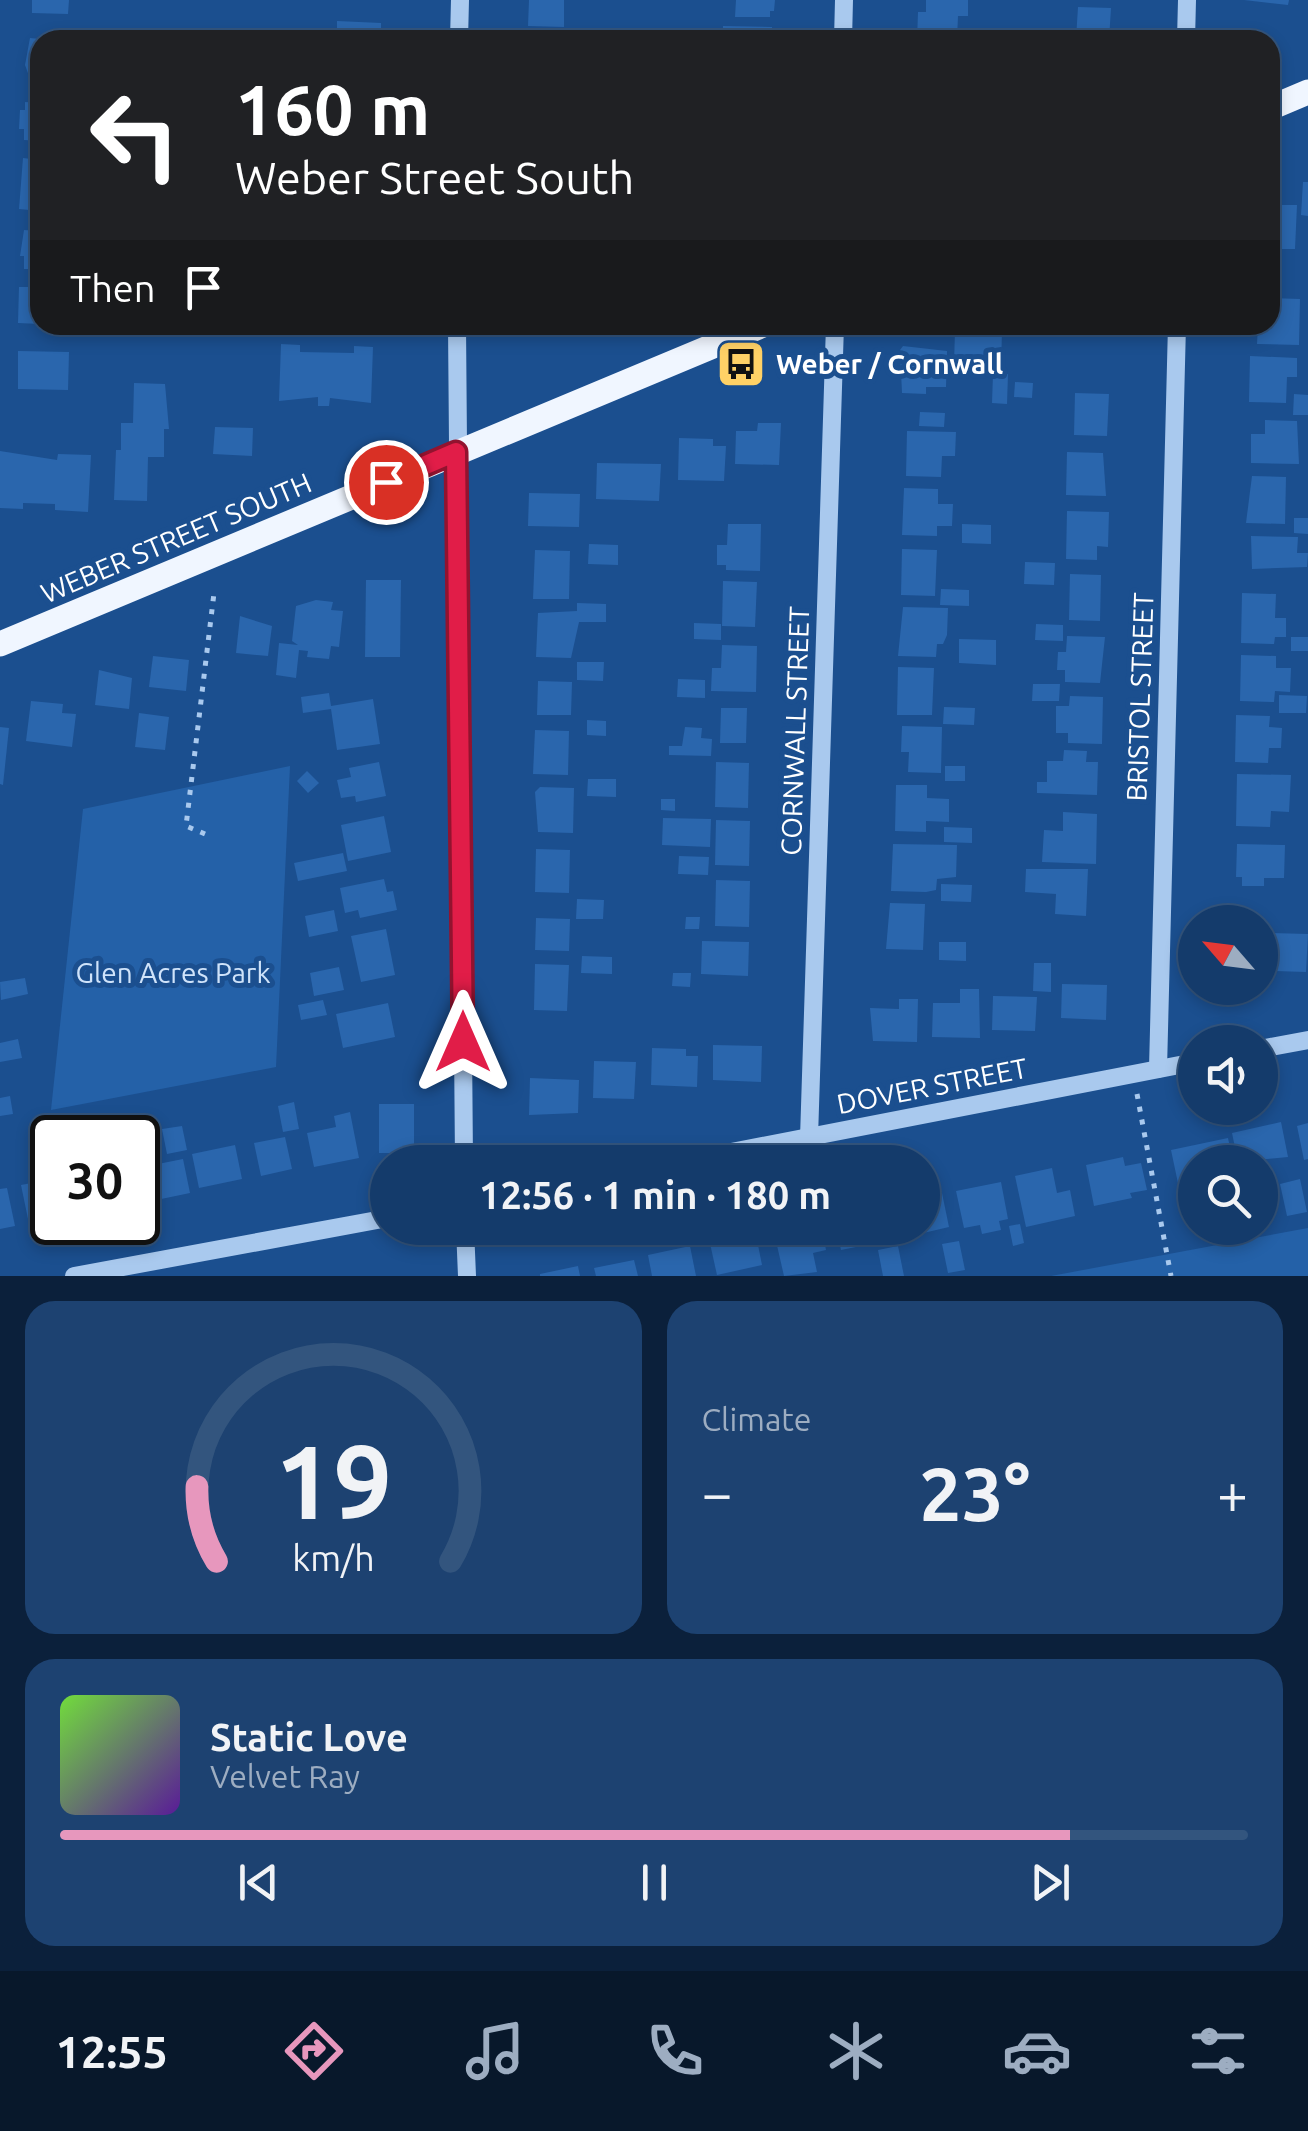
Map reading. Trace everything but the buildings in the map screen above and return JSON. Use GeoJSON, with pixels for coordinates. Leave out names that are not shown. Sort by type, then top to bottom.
{"type":"FeatureCollection","features":[{"type":"Feature","properties":{"kind":"main road"},"geometry":{"type":"LineString","coordinates":[[1280,104],[1308,92]]}},
{"type":"Feature","properties":{"kind":"main road","name":"WEBER STREET SOUTH"},"geometry":{"type":"LineString","coordinates":[[0,644],[738,335]]}},
{"type":"Feature","properties":{"kind":"street"},"geometry":{"type":"LineString","coordinates":[[460,0],[460,30]]}},
{"type":"Feature","properties":{"kind":"street"},"geometry":{"type":"LineString","coordinates":[[843,30],[844,0]]}},
{"type":"Feature","properties":{"kind":"street"},"geometry":{"type":"LineString","coordinates":[[1186,30],[1187,0]]}},
{"type":"Feature","properties":{"kind":"street"},"geometry":{"type":"LineString","coordinates":[[457,335],[464,1145]]}},
{"type":"Feature","properties":{"kind":"street","name":"CORNWALL STREET"},"geometry":{"type":"LineString","coordinates":[[809,1138],[836,335]]}},
{"type":"Feature","properties":{"kind":"street","name":"BRISTOL STREET"},"geometry":{"type":"LineString","coordinates":[[1158,1070],[1178,335]]}},
{"type":"Feature","properties":{"kind":"street"},"geometry":{"type":"LineString","coordinates":[[1278,1046],[1308,1040]]}},
{"type":"Feature","properties":{"kind":"street","name":"DOVER STREET"},"geometry":{"type":"LineString","coordinates":[[771,1145],[1178,1066]]}},
{"type":"Feature","properties":{"kind":"street"},"geometry":{"type":"LineString","coordinates":[[74,1276],[370,1221]]}},
{"type":"Feature","properties":{"kind":"street"},"geometry":{"type":"LineString","coordinates":[[467,1245],[468,1276]]}},
{"type":"Feature","properties":{"kind":"path"},"geometry":{"type":"LineString","coordinates":[[204,834],[186,826],[214,593]]}},
{"type":"Feature","properties":{"kind":"path"},"geometry":{"type":"LineString","coordinates":[[1136,1091],[1171,1276]]}},
{"type":"Feature","properties":{"kind":"green space","name":"Glen Acres Park"},"geometry":{"type":"Polygon","coordinates":[[[290,766],[276,1067],[51,1110],[83,809],[290,766]]]}},
{"type":"Feature","properties":{"kind":"green space"},"geometry":{"type":"Polygon","coordinates":[[[1308,1228],[1308,1276],[1051,1276],[1217,1245],[1278,1245],[1278,1234],[1308,1228]]]}},
{"type":"Feature","properties":{"kind":"place","name":"Weber / Cornwall"},"geometry":{"type":"Point","coordinates":[741,364]}},
{"type":"Feature","properties":{"kind":"route"},"geometry":{"type":"LineString","coordinates":[[386,482],[456,452],[463,1042]]}}]}
